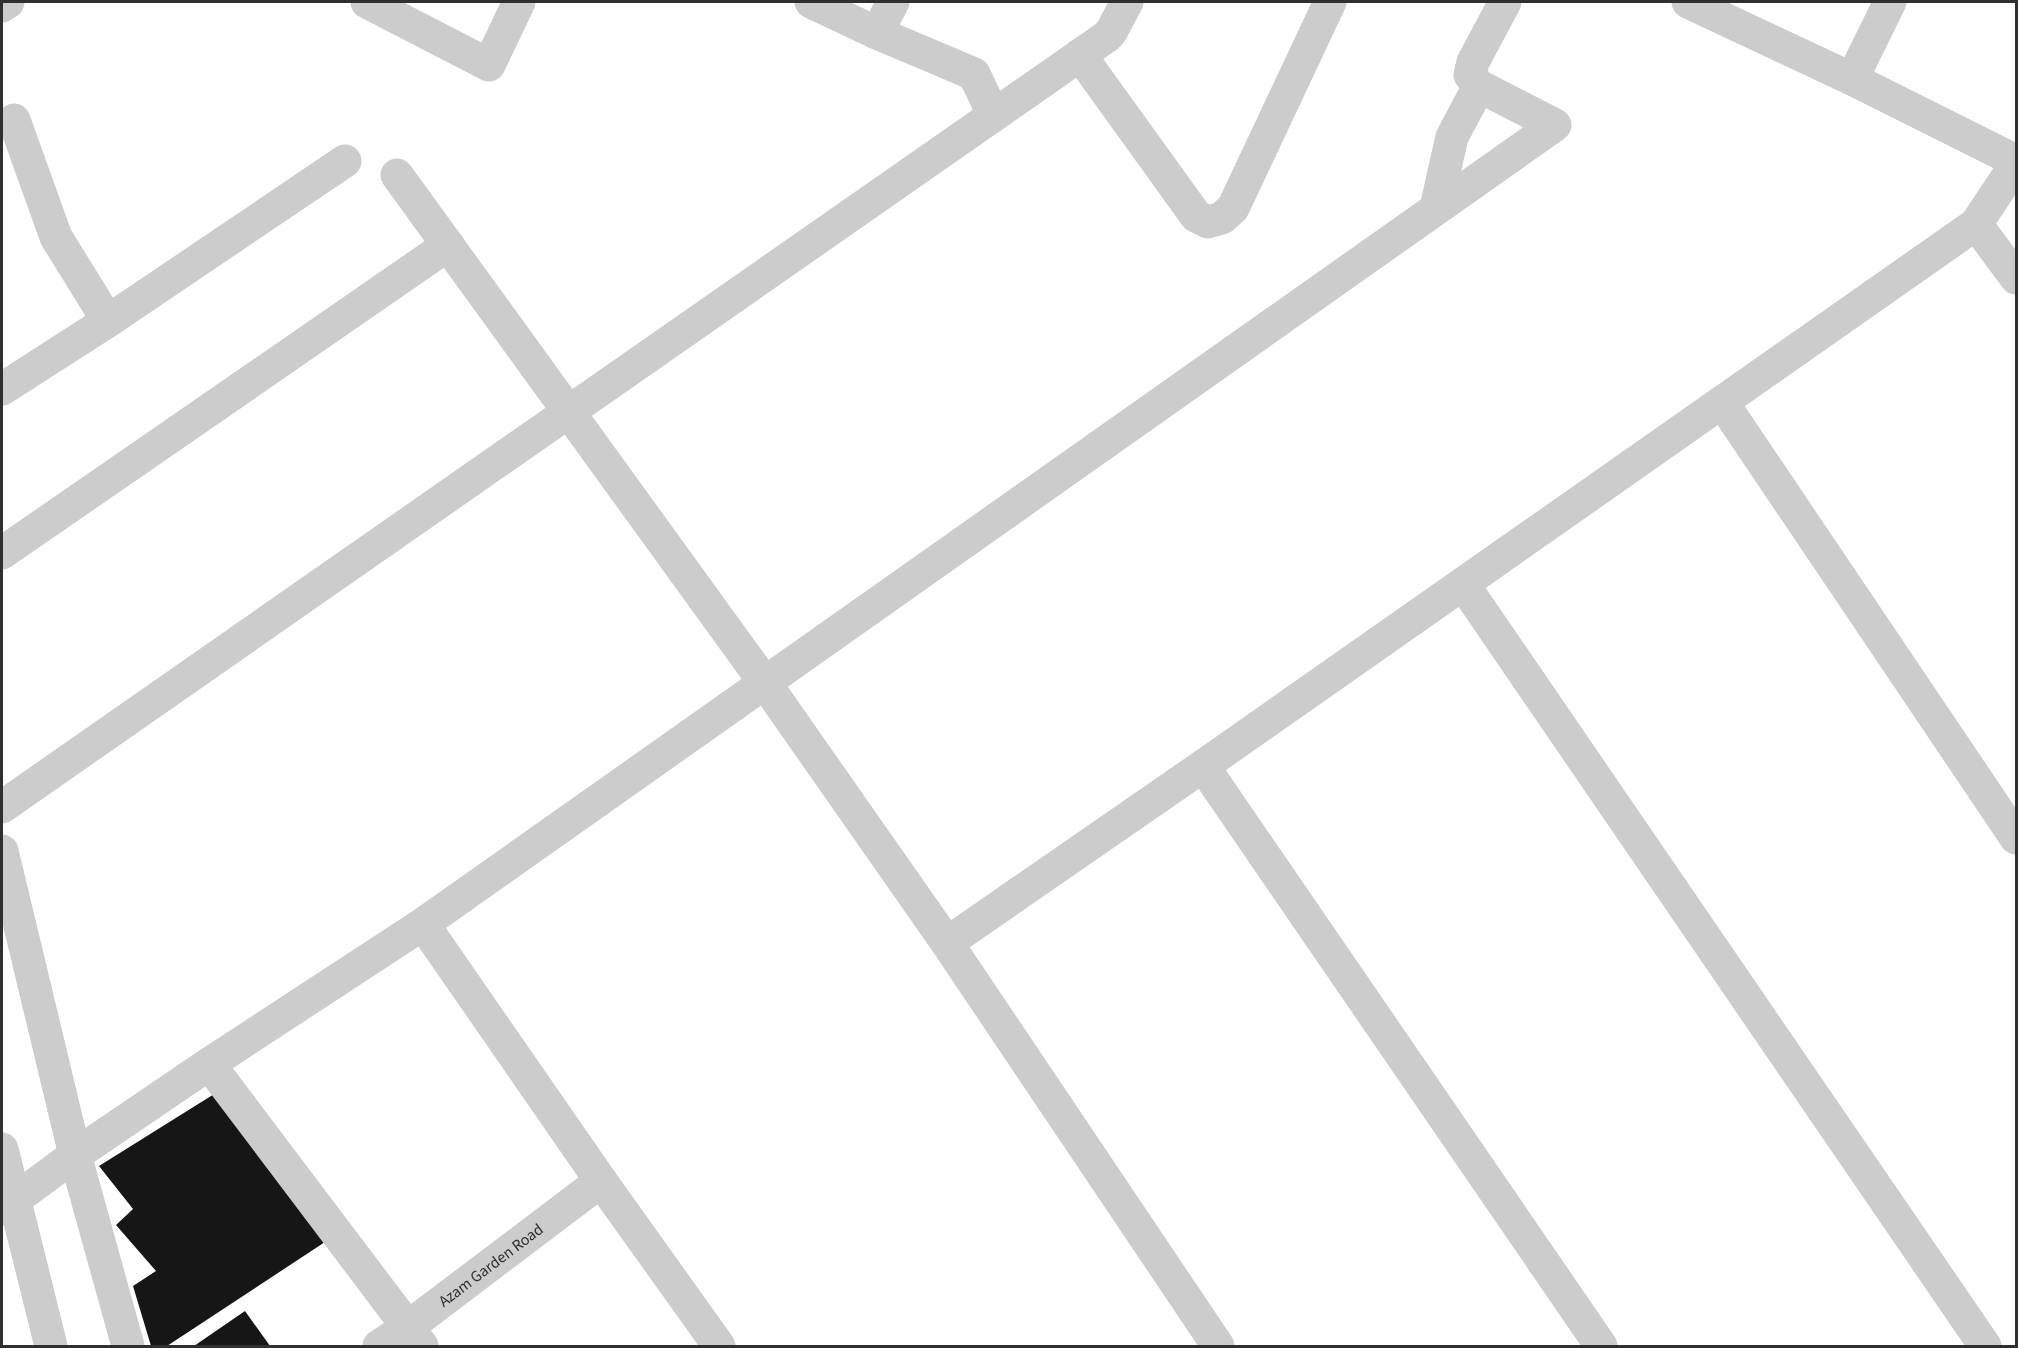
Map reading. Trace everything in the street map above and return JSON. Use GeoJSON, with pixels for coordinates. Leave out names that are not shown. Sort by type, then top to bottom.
{"type":"FeatureCollection","features":[{"type":"Feature","properties":{"kind":"street"},"geometry":{"type":"LineString","coordinates":[[2,6],[8,2]]}},
{"type":"Feature","properties":{"kind":"street"},"geometry":{"type":"LineString","coordinates":[[367,2],[489,64],[519,2]]}},
{"type":"Feature","properties":{"kind":"street"},"geometry":{"type":"LineString","coordinates":[[811,2],[974,74],[993,114]]}},
{"type":"Feature","properties":{"kind":"street"},"geometry":{"type":"LineString","coordinates":[[877,33],[892,2]]}},
{"type":"Feature","properties":{"kind":"street"},"geometry":{"type":"LineString","coordinates":[[2,807],[1080,55],[1111,32],[1127,2]]}},
{"type":"Feature","properties":{"kind":"street"},"geometry":{"type":"LineString","coordinates":[[1080,55],[1196,216],[1208,222],[1221,218],[1233,208],[1330,2]]}},
{"type":"Feature","properties":{"kind":"street"},"geometry":{"type":"LineString","coordinates":[[8,1204],[75,1155],[209,1064],[423,924],[1555,125],[1479,86],[1470,75],[1473,62],[1505,2]]}},
{"type":"Feature","properties":{"kind":"street"},"geometry":{"type":"LineString","coordinates":[[947,943],[1976,224],[2016,163],[1852,79],[1688,2]]}},
{"type":"Feature","properties":{"kind":"street"},"geometry":{"type":"LineString","coordinates":[[1852,79],[1890,2]]}},
{"type":"Feature","properties":{"kind":"street"},"geometry":{"type":"LineString","coordinates":[[1436,208],[1452,137],[1479,86]]}},
{"type":"Feature","properties":{"kind":"street"},"geometry":{"type":"LineString","coordinates":[[14,120],[56,237],[108,321]]}},
{"type":"Feature","properties":{"kind":"street"},"geometry":{"type":"LineString","coordinates":[[2,389],[108,321],[345,161]]}},
{"type":"Feature","properties":{"kind":"street"},"geometry":{"type":"LineString","coordinates":[[397,175],[765,682],[947,943],[1218,1347]]}},
{"type":"Feature","properties":{"kind":"street"},"geometry":{"type":"LineString","coordinates":[[1976,224],[2016,278]]}},
{"type":"Feature","properties":{"kind":"street"},"geometry":{"type":"LineString","coordinates":[[2,553],[448,245]]}},
{"type":"Feature","properties":{"kind":"street"},"geometry":{"type":"LineString","coordinates":[[1722,402],[2016,838]]}},
{"type":"Feature","properties":{"kind":"street"},"geometry":{"type":"LineString","coordinates":[[1462,584],[1985,1347]]}},
{"type":"Feature","properties":{"kind":"street"},"geometry":{"type":"LineString","coordinates":[[1203,766],[1600,1347]]}},
{"type":"Feature","properties":{"kind":"street"},"geometry":{"type":"LineString","coordinates":[[2,851],[75,1155],[128,1347]]}},
{"type":"Feature","properties":{"kind":"street"},"geometry":{"type":"LineString","coordinates":[[423,924],[719,1347]]}},
{"type":"Feature","properties":{"kind":"street"},"geometry":{"type":"LineString","coordinates":[[209,1064],[415,1337]]}},
{"type":"Feature","properties":{"kind":"street"},"geometry":{"type":"LineString","coordinates":[[2,1149],[8,1204],[51,1347]]}},
{"type":"Feature","properties":{"kind":"street","name":"Azam Garden Road"},"geometry":{"type":"LineString","coordinates":[[379,1347],[415,1337],[601,1181]]}},
{"type":"Feature","properties":{"kind":"building"},"geometry":{"type":"Polygon","coordinates":[[[219,1091],[325,1242],[167,1346],[151,1346],[133,1286],[156,1271],[116,1225],[133,1209],[99,1166],[219,1091]]]}},
{"type":"Feature","properties":{"kind":"building"},"geometry":{"type":"Polygon","coordinates":[[[245,1311],[270,1346],[194,1346],[245,1311]]]}}]}
